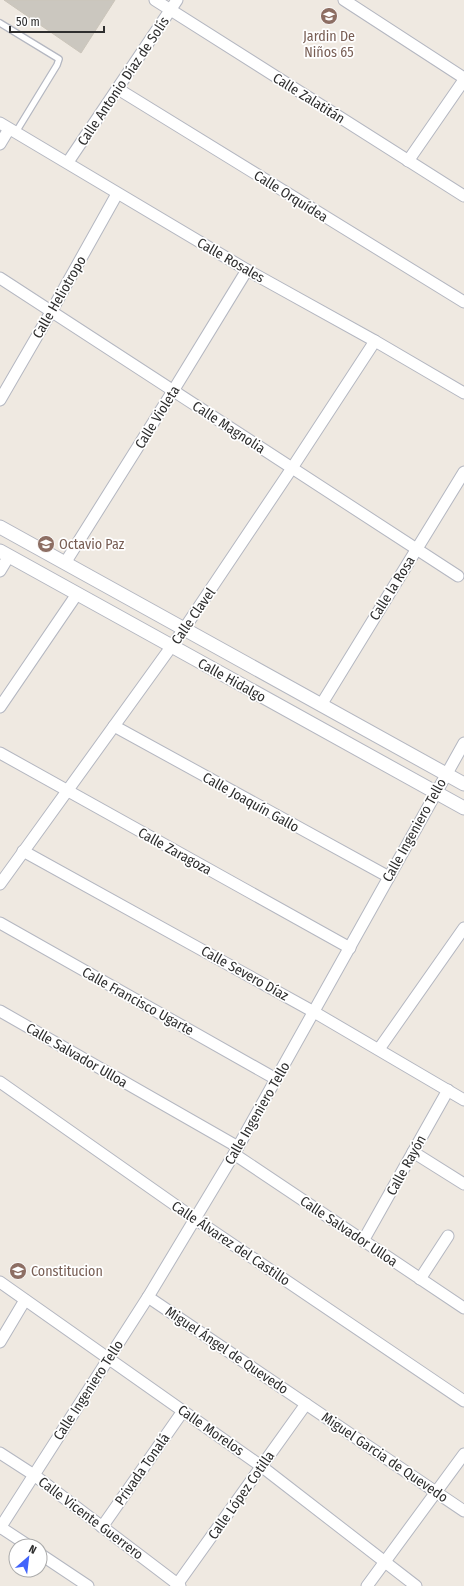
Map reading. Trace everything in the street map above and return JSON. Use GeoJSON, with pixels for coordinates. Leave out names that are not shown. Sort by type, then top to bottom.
{"type":"FeatureCollection","features":[{"type":"Feature","properties":{"kind":"street","name":"Calle Zalatitán"},"geometry":{"type":"LineString","coordinates":[[155,0],[464,196]]}},
{"type":"Feature","properties":{"kind":"street","name":"Calle Antonio Díaz de Solís"},"geometry":{"type":"LineString","coordinates":[[68,162],[177,0]]}},
{"type":"Feature","properties":{"kind":"street"},"geometry":{"type":"LineString","coordinates":[[344,0],[464,79],[408,161]]}},
{"type":"Feature","properties":{"kind":"street","name":"Calle Orquídea"},"geometry":{"type":"LineString","coordinates":[[118,89],[464,302]]}},
{"type":"Feature","properties":{"kind":"street"},"geometry":{"type":"LineString","coordinates":[[0,144],[8,128]]}},
{"type":"Feature","properties":{"kind":"street","name":"Calle Rosales"},"geometry":{"type":"LineString","coordinates":[[8,128],[68,162],[117,194],[247,270],[375,341],[464,393]]}},
{"type":"Feature","properties":{"kind":"street","name":"Calle Heliotropo"},"geometry":{"type":"LineString","coordinates":[[0,400],[52,312],[117,194]]}},
{"type":"Feature","properties":{"kind":"street","name":"Calle Violeta"},"geometry":{"type":"LineString","coordinates":[[65,563],[174,391],[247,270]]}},
{"type":"Feature","properties":{"kind":"street","name":"Calle Magnolia"},"geometry":{"type":"LineString","coordinates":[[0,278],[458,576]]}},
{"type":"Feature","properties":{"kind":"street","name":"Calle Clavel"},"geometry":{"type":"LineString","coordinates":[[0,884],[184,629],[375,341]]}},
{"type":"Feature","properties":{"kind":"street","name":"Calle la Rosa"},"geometry":{"type":"LineString","coordinates":[[321,705],[464,472]]}},
{"type":"Feature","properties":{"kind":"street","name":"Calle Hidalgo"},"geometry":{"type":"LineString","coordinates":[[0,527],[464,784]]}},
{"type":"Feature","properties":{"kind":"street"},"geometry":{"type":"LineString","coordinates":[[0,571],[5,554]]}},
{"type":"Feature","properties":{"kind":"street","name":"Calle Hidalgo"},"geometry":{"type":"LineString","coordinates":[[5,554],[464,808]]}},
{"type":"Feature","properties":{"kind":"street"},"geometry":{"type":"LineString","coordinates":[[0,707],[77,594]]}},
{"type":"Feature","properties":{"kind":"street","name":"Calle Joaquín Gallo"},"geometry":{"type":"LineString","coordinates":[[114,726],[389,877]]}},
{"type":"Feature","properties":{"kind":"street","name":"Calle Ingeniero Tello"},"geometry":{"type":"LineString","coordinates":[[0,1527],[148,1297],[236,1150],[464,743]]}},
{"type":"Feature","properties":{"kind":"street","name":"Calle Zaragoza"},"geometry":{"type":"LineString","coordinates":[[0,754],[350,948]]}},
{"type":"Feature","properties":{"kind":"street","name":"Calle Severo Díaz"},"geometry":{"type":"LineString","coordinates":[[23,851],[314,1012],[464,1100]]}},
{"type":"Feature","properties":{"kind":"street","name":"Calle Francisco Ugarte"},"geometry":{"type":"LineString","coordinates":[[0,923],[276,1079]]}},
{"type":"Feature","properties":{"kind":"street"},"geometry":{"type":"LineString","coordinates":[[378,1049],[464,928]]}},
{"type":"Feature","properties":{"kind":"street","name":"Calle Salvador Ulloa"},"geometry":{"type":"LineString","coordinates":[[0,1011],[236,1150],[363,1240],[464,1308]]}},
{"type":"Feature","properties":{"kind":"street","name":"Calle Álvarez del Castillo"},"geometry":{"type":"LineString","coordinates":[[0,1082],[195,1219],[464,1401]]}},
{"type":"Feature","properties":{"kind":"street","name":"Calle Rayón"},"geometry":{"type":"LineString","coordinates":[[363,1240],[448,1090]]}},
{"type":"Feature","properties":{"kind":"street"},"geometry":{"type":"LineString","coordinates":[[413,1152],[464,1184]]}},
{"type":"Feature","properties":{"kind":"street"},"geometry":{"type":"LineString","coordinates":[[420,1279],[448,1236]]}},
{"type":"Feature","properties":{"kind":"street","name":"Calle Morelos"},"geometry":{"type":"LineString","coordinates":[[0,1282],[261,1466],[416,1586]]}},
{"type":"Feature","properties":{"kind":"street","name":"Miguel Ángel de Quevedo"},"geometry":{"type":"LineString","coordinates":[[148,1297],[306,1404]]}},
{"type":"Feature","properties":{"kind":"street"},"geometry":{"type":"LineString","coordinates":[[0,1342],[25,1300]]}},
{"type":"Feature","properties":{"kind":"street","name":"Calle López Cotilla"},"geometry":{"type":"LineString","coordinates":[[178,1585],[306,1404]]}},
{"type":"Feature","properties":{"kind":"street","name":"Miguel Garcia de Quevedo"},"geometry":{"type":"LineString","coordinates":[[306,1404],[464,1511]]}},
{"type":"Feature","properties":{"kind":"street","name":"Privada Tonalá"},"geometry":{"type":"LineString","coordinates":[[102,1527],[183,1411]]}},
{"type":"Feature","properties":{"kind":"street","name":"Calle Vicente Guerrero"},"geometry":{"type":"LineString","coordinates":[[0,1453],[34,1475],[178,1585]]}},
{"type":"Feature","properties":{"kind":"street"},"geometry":{"type":"LineString","coordinates":[[367,1586],[464,1454]]}},
{"type":"Feature","properties":{"kind":"street"},"geometry":{"type":"LineString","coordinates":[[0,1527],[17,1538]]}},
{"type":"Feature","properties":{"kind":"street"},"geometry":{"type":"LineString","coordinates":[[48,1559],[88,1586]]}},
{"type":"Feature","properties":{"kind":"lane"},"geometry":{"type":"LineString","coordinates":[[0,23],[59,59],[57,64],[8,128]]}},
{"type":"Feature","properties":{"kind":"building"},"geometry":{"type":"Polygon","coordinates":[[[4,0],[115,0],[81,53],[4,0]]]}},
{"type":"Feature","properties":{"kind":"place","name":"Jardin De Niños 65"},"geometry":{"type":"Point","coordinates":[329,16]}},
{"type":"Feature","properties":{"kind":"place","name":"Octavio Paz"},"geometry":{"type":"Point","coordinates":[46,544]}},
{"type":"Feature","properties":{"kind":"place","name":"Constitucion"},"geometry":{"type":"Point","coordinates":[18,1271]}}]}
